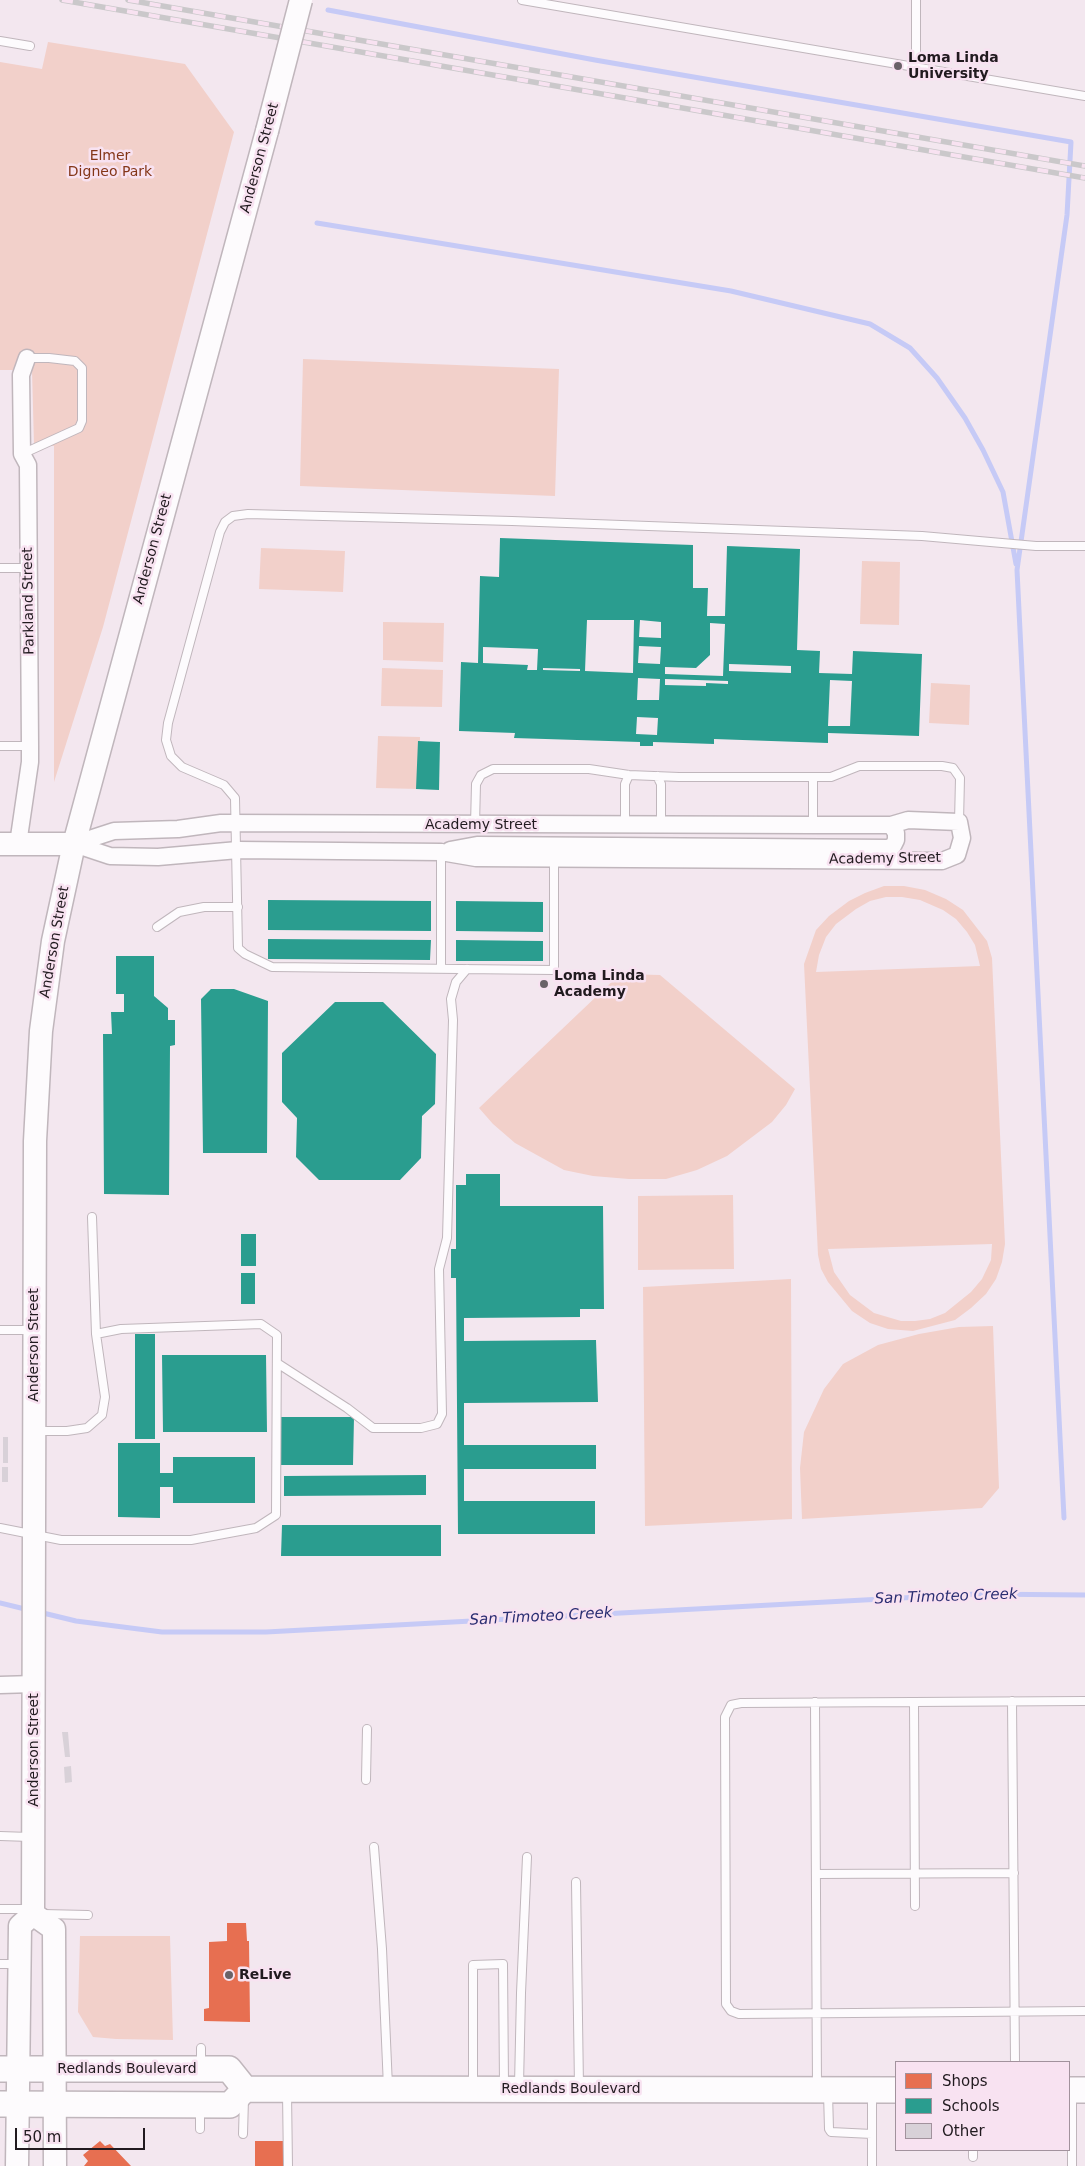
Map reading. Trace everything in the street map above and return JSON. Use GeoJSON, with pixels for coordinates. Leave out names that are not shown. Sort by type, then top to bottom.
{"type":"FeatureCollection","features":[{"type":"Feature","properties":{"kind":"main road","name":"Anderson Street"},"geometry":{"type":"LineString","coordinates":[[33,1911],[35,1141],[41,1031],[53,940],[74,844],[268,132],[301,0]]}},
{"type":"Feature","properties":{"kind":"main road","name":"Academy Street"},"geometry":{"type":"LineString","coordinates":[[9,844],[74,844]]}},
{"type":"Feature","properties":{"kind":"main road"},"geometry":{"type":"LineString","coordinates":[[17,2166],[9,2104],[10,1964],[20,1926],[33,1911],[54,1929],[55,2166]]}},
{"type":"Feature","properties":{"kind":"main road","name":"Redlands Boulevard"},"geometry":{"type":"LineString","coordinates":[[9,2069],[55,2069],[201,2058],[229,2069],[245,2090],[895,2090]]}},
{"type":"Feature","properties":{"kind":"main road"},"geometry":{"type":"LineString","coordinates":[[9,2104],[55,2104],[200,2117],[230,2105],[245,2090]]}},
{"type":"Feature","properties":{"kind":"street","name":"Parkland Street"},"geometry":{"type":"LineString","coordinates":[[9,844],[30,762],[28,465],[22,454],[21,375],[27,358]]}},
{"type":"Feature","properties":{"kind":"street","name":"Academy Street"},"geometry":{"type":"LineString","coordinates":[[908,820],[959,822],[962,838],[957,855],[942,861],[476,858],[441,852],[238,850],[158,857],[110,856],[74,844],[114,831],[178,829],[221,823],[813,826],[891,825],[908,820]]}},
{"type":"Feature","properties":{"kind":"street","name":"Academy Street"},"geometry":{"type":"LineString","coordinates":[[441,852],[477,845],[888,848],[894,846],[896,840],[896,833],[891,825]]}},
{"type":"Feature","properties":{"kind":"street"},"geometry":{"type":"LineString","coordinates":[[0,1685],[34,1684]]}},
{"type":"Feature","properties":{"kind":"lane"},"geometry":{"type":"LineString","coordinates":[[522,0],[1085,96]]}},
{"type":"Feature","properties":{"kind":"lane"},"geometry":{"type":"LineString","coordinates":[[916,0],[916,67]]}},
{"type":"Feature","properties":{"kind":"lane"},"geometry":{"type":"LineString","coordinates":[[0,40],[30,46]]}},
{"type":"Feature","properties":{"kind":"lane"},"geometry":{"type":"LineString","coordinates":[[22,454],[79,428],[82,421],[82,368],[75,361],[27,358]]}},
{"type":"Feature","properties":{"kind":"lane"},"geometry":{"type":"LineString","coordinates":[[554,859],[554,970],[272,967],[245,954],[238,948],[236,798],[224,785],[182,767],[171,756],[166,740],[168,723],[220,532],[225,522],[233,516],[248,514],[512,521],[922,536],[1036,546],[1085,546]]}},
{"type":"Feature","properties":{"kind":"lane"},"geometry":{"type":"LineString","coordinates":[[0,568],[29,568]]}},
{"type":"Feature","properties":{"kind":"lane"},"geometry":{"type":"LineString","coordinates":[[0,746],[30,746]]}},
{"type":"Feature","properties":{"kind":"lane"},"geometry":{"type":"LineString","coordinates":[[475,825],[476,784],[481,775],[492,769],[589,769],[629,775],[679,778],[831,777],[859,766],[942,766],[953,768],[960,778],[959,822]]}},
{"type":"Feature","properties":{"kind":"lane"},"geometry":{"type":"LineString","coordinates":[[625,826],[625,784],[629,775]]}},
{"type":"Feature","properties":{"kind":"lane"},"geometry":{"type":"LineString","coordinates":[[657,776],[661,784],[661,826]]}},
{"type":"Feature","properties":{"kind":"lane"},"geometry":{"type":"LineString","coordinates":[[813,777],[813,826]]}},
{"type":"Feature","properties":{"kind":"lane"},"geometry":{"type":"LineString","coordinates":[[441,852],[441,969]]}},
{"type":"Feature","properties":{"kind":"lane"},"geometry":{"type":"LineString","coordinates":[[157,927],[179,912],[204,907],[238,907]]}},
{"type":"Feature","properties":{"kind":"lane"},"geometry":{"type":"LineString","coordinates":[[277,1363],[347,1408],[373,1428],[421,1428],[437,1424],[442,1414],[439,1269],[447,1238],[453,1020],[451,999],[456,982],[467,969]]}},
{"type":"Feature","properties":{"kind":"lane"},"geometry":{"type":"LineString","coordinates":[[34,1431],[68,1431],[87,1428],[102,1415],[105,1397],[96,1334],[92,1217]]}},
{"type":"Feature","properties":{"kind":"lane"},"geometry":{"type":"LineString","coordinates":[[0,1528],[61,1540],[98,1542],[191,1540],[256,1528],[276,1515],[277,1335],[261,1324],[121,1329],[96,1334]]}},
{"type":"Feature","properties":{"kind":"lane"},"geometry":{"type":"LineString","coordinates":[[0,1330],[34,1330]]}},
{"type":"Feature","properties":{"kind":"lane"},"geometry":{"type":"LineString","coordinates":[[1085,1700],[741,1703],[731,1705],[724,1717],[726,2004],[731,2011],[739,2014],[1085,2012]]}},
{"type":"Feature","properties":{"kind":"lane"},"geometry":{"type":"LineString","coordinates":[[1012,1701],[1015,2061]]}},
{"type":"Feature","properties":{"kind":"lane"},"geometry":{"type":"LineString","coordinates":[[814,1702],[816,2013],[822,2090],[831,2132],[872,2134]]}},
{"type":"Feature","properties":{"kind":"lane"},"geometry":{"type":"LineString","coordinates":[[914,1702],[915,1906]]}},
{"type":"Feature","properties":{"kind":"lane"},"geometry":{"type":"LineString","coordinates":[[366,1780],[367,1729]]}},
{"type":"Feature","properties":{"kind":"lane"},"geometry":{"type":"LineString","coordinates":[[0,1836],[34,1837]]}},
{"type":"Feature","properties":{"kind":"lane"},"geometry":{"type":"LineString","coordinates":[[374,1846],[382,1949],[388,2089]]}},
{"type":"Feature","properties":{"kind":"lane"},"geometry":{"type":"LineString","coordinates":[[512,2090],[521,1993],[527,1857]]}},
{"type":"Feature","properties":{"kind":"lane"},"geometry":{"type":"LineString","coordinates":[[816,1874],[1014,1872]]}},
{"type":"Feature","properties":{"kind":"lane"},"geometry":{"type":"LineString","coordinates":[[576,1882],[579,2090]]}},
{"type":"Feature","properties":{"kind":"lane"},"geometry":{"type":"LineString","coordinates":[[0,1909],[88,1915]]}},
{"type":"Feature","properties":{"kind":"lane"},"geometry":{"type":"LineString","coordinates":[[473,2089],[473,1964],[503,1964],[512,2090]]}},
{"type":"Feature","properties":{"kind":"lane"},"geometry":{"type":"LineString","coordinates":[[288,2089],[288,2166]]}},
{"type":"Feature","properties":{"kind":"lane"},"geometry":{"type":"LineString","coordinates":[[243,2134],[245,2090]]}},
{"type":"Feature","properties":{"kind":"lane"},"geometry":{"type":"LineString","coordinates":[[872,2090],[872,2166]]}},
{"type":"Feature","properties":{"kind":"lane"},"geometry":{"type":"LineString","coordinates":[[1072,2166],[1075,2090]]}},
{"type":"Feature","properties":{"kind":"green space","name":"Elmer Digneo Park"},"geometry":{"type":"Polygon","coordinates":[[[48,42],[185,64],[234,132],[103,627],[54,782],[54,446],[34,445],[32,370],[0,370],[0,62],[42,69],[48,42]]]}},
{"type":"Feature","properties":{"kind":"green space"},"geometry":{"type":"Polygon","coordinates":[[[303,359],[559,369],[555,496],[300,486],[303,359]]]}},
{"type":"Feature","properties":{"kind":"green space"},"geometry":{"type":"Polygon","coordinates":[[[261,548],[345,551],[343,592],[259,589],[261,548]]]}},
{"type":"Feature","properties":{"kind":"green space"},"geometry":{"type":"Polygon","coordinates":[[[862,561],[900,562],[899,625],[860,624],[862,561]]]}},
{"type":"Feature","properties":{"kind":"green space"},"geometry":{"type":"Polygon","coordinates":[[[383,622],[444,623],[443,662],[383,660],[383,622]]]}},
{"type":"Feature","properties":{"kind":"green space"},"geometry":{"type":"Polygon","coordinates":[[[382,668],[443,670],[442,707],[381,706],[382,668]]]}},
{"type":"Feature","properties":{"kind":"green space"},"geometry":{"type":"Polygon","coordinates":[[[931,683],[970,685],[969,725],[929,723],[931,683]]]}},
{"type":"Feature","properties":{"kind":"green space"},"geometry":{"type":"Polygon","coordinates":[[[378,736],[420,737],[419,789],[376,788],[378,736]]]}},
{"type":"Feature","properties":{"kind":"green space"},"geometry":{"type":"Polygon","coordinates":[[[884,886],[904,886],[925,890],[946,899],[963,910],[987,941],[992,958],[1005,1244],[1002,1262],[996,1279],[986,1294],[971,1308],[955,1320],[913,1331],[888,1329],[870,1323],[852,1311],[828,1282],[821,1269],[818,1255],[804,964],[816,930],[829,916],[849,901],[884,886]],[[886,897],[870,901],[836,924],[826,937],[819,955],[816,972],[980,966],[975,945],[956,919],[943,910],[920,900],[886,897]],[[992,1244],[828,1249],[834,1272],[850,1295],[874,1313],[901,1321],[915,1321],[930,1319],[945,1313],[971,1292],[982,1279],[991,1260],[992,1244]]]}},
{"type":"Feature","properties":{"kind":"green space"},"geometry":{"type":"Polygon","coordinates":[[[620,974],[660,975],[795,1089],[786,1105],[772,1122],[727,1156],[697,1170],[666,1179],[629,1179],[593,1176],[564,1170],[515,1143],[493,1124],[479,1108],[620,974]]]}},
{"type":"Feature","properties":{"kind":"green space"},"geometry":{"type":"Polygon","coordinates":[[[733,1195],[734,1269],[638,1270],[638,1196],[733,1195]]]}},
{"type":"Feature","properties":{"kind":"green space"},"geometry":{"type":"Polygon","coordinates":[[[791,1279],[792,1519],[645,1526],[643,1287],[791,1279]]]}},
{"type":"Feature","properties":{"kind":"green space"},"geometry":{"type":"Polygon","coordinates":[[[993,1326],[999,1488],[982,1508],[802,1519],[800,1468],[804,1432],[824,1389],[843,1364],[878,1345],[919,1334],[959,1327],[993,1326]]]}},
{"type":"Feature","properties":{"kind":"green space"},"geometry":{"type":"Polygon","coordinates":[[[80,1936],[170,1936],[173,2040],[93,2037],[78,2012],[80,1936]]]}},
{"type":"Feature","properties":{"kind":"building: Shops","name":"ReLive"},"geometry":{"type":"Polygon","coordinates":[[[227,1923],[246,1923],[247,1941],[249,1941],[250,2022],[204,2021],[204,2009],[209,2008],[209,1942],[227,1941],[227,1923]]]}},
{"type":"Feature","properties":{"kind":"building: Shops"},"geometry":{"type":"Polygon","coordinates":[[[100,2141],[105,2146],[110,2144],[131,2166],[84,2166],[88,2161],[83,2155],[100,2141]]]}},
{"type":"Feature","properties":{"kind":"building: Shops"},"geometry":{"type":"Polygon","coordinates":[[[255,2141],[283,2141],[283,2166],[255,2166],[255,2141]]]}},
{"type":"Feature","properties":{"kind":"building: Schools"},"geometry":{"type":"Polygon","coordinates":[[[500,538],[693,545],[693,588],[708,588],[707,616],[725,616],[727,546],[800,549],[797,650],[820,651],[819,673],[852,674],[853,651],[922,654],[919,736],[828,733],[828,743],[714,739],[714,744],[653,742],[653,746],[640,746],[640,742],[514,738],[515,733],[459,731],[461,662],[478,663],[480,576],[499,577],[500,538]],[[587,620],[585,671],[633,673],[634,620],[587,620]],[[640,620],[639,637],[661,638],[661,622],[640,620]],[[710,623],[710,655],[696,668],[665,667],[665,674],[723,676],[725,624],[710,623]],[[639,646],[638,663],[660,664],[661,647],[639,646]],[[483,647],[483,663],[528,665],[527,670],[537,670],[538,649],[483,647]],[[729,664],[729,671],[791,673],[791,666],[729,664]],[[543,668],[543,670],[580,671],[580,669],[543,668]],[[638,678],[637,700],[659,700],[660,679],[638,678]],[[665,679],[665,685],[706,686],[706,683],[728,684],[728,681],[665,679]],[[830,680],[828,726],[850,726],[852,681],[830,680]],[[637,717],[636,734],[657,735],[658,718],[637,717]]]}},
{"type":"Feature","properties":{"kind":"building: Schools"},"geometry":{"type":"Polygon","coordinates":[[[418,741],[440,742],[439,790],[416,789],[418,741]]]}},
{"type":"Feature","properties":{"kind":"building: Schools"},"geometry":{"type":"Polygon","coordinates":[[[268,900],[431,901],[431,931],[268,930],[268,900]]]}},
{"type":"Feature","properties":{"kind":"building: Schools"},"geometry":{"type":"Polygon","coordinates":[[[456,901],[543,902],[543,932],[456,931],[456,901]]]}},
{"type":"Feature","properties":{"kind":"building: Schools"},"geometry":{"type":"Polygon","coordinates":[[[268,939],[431,940],[430,960],[268,959],[268,939]]]}},
{"type":"Feature","properties":{"kind":"building: Schools"},"geometry":{"type":"Polygon","coordinates":[[[456,940],[543,941],[543,961],[456,961],[456,940]]]}},
{"type":"Feature","properties":{"kind":"building: Schools"},"geometry":{"type":"Polygon","coordinates":[[[116,956],[154,956],[154,996],[168,1008],[168,1020],[175,1020],[175,1045],[170,1046],[169,1195],[104,1194],[103,1034],[112,1034],[111,1012],[124,1012],[124,994],[116,994],[116,956]]]}},
{"type":"Feature","properties":{"kind":"building: Schools"},"geometry":{"type":"Polygon","coordinates":[[[211,989],[234,989],[268,1001],[267,1153],[203,1153],[201,999],[211,989]]]}},
{"type":"Feature","properties":{"kind":"building: Schools"},"geometry":{"type":"Polygon","coordinates":[[[335,1002],[383,1002],[436,1054],[435,1104],[422,1116],[421,1158],[400,1180],[319,1180],[296,1157],[297,1118],[282,1102],[282,1053],[335,1002]]]}},
{"type":"Feature","properties":{"kind":"building: Schools"},"geometry":{"type":"Polygon","coordinates":[[[466,1174],[500,1174],[500,1206],[603,1206],[604,1309],[580,1309],[580,1317],[464,1318],[464,1341],[596,1340],[598,1402],[464,1403],[464,1445],[596,1445],[596,1469],[464,1469],[464,1501],[595,1501],[595,1534],[458,1534],[456,1278],[451,1278],[451,1249],[456,1249],[456,1185],[466,1185],[466,1174]]]}},
{"type":"Feature","properties":{"kind":"building: Schools"},"geometry":{"type":"Polygon","coordinates":[[[241,1234],[256,1234],[256,1266],[241,1266],[241,1234]]]}},
{"type":"Feature","properties":{"kind":"building: Schools"},"geometry":{"type":"Polygon","coordinates":[[[241,1273],[255,1273],[255,1304],[241,1304],[241,1273]]]}},
{"type":"Feature","properties":{"kind":"building: Schools"},"geometry":{"type":"Polygon","coordinates":[[[135,1334],[155,1334],[155,1439],[135,1439],[135,1334]]]}},
{"type":"Feature","properties":{"kind":"building: Schools"},"geometry":{"type":"Polygon","coordinates":[[[162,1355],[266,1355],[267,1432],[163,1432],[162,1355]]]}},
{"type":"Feature","properties":{"kind":"building: Schools"},"geometry":{"type":"Polygon","coordinates":[[[281,1417],[354,1417],[353,1465],[281,1465],[281,1417]]]}},
{"type":"Feature","properties":{"kind":"building: Schools"},"geometry":{"type":"Polygon","coordinates":[[[118,1443],[160,1443],[160,1473],[173,1473],[173,1457],[255,1457],[255,1503],[173,1503],[173,1487],[160,1487],[160,1518],[118,1517],[118,1443]]]}},
{"type":"Feature","properties":{"kind":"building: Schools"},"geometry":{"type":"Polygon","coordinates":[[[426,1475],[426,1495],[284,1496],[284,1476],[426,1475]]]}},
{"type":"Feature","properties":{"kind":"building: Schools"},"geometry":{"type":"Polygon","coordinates":[[[282,1525],[441,1525],[441,1556],[281,1556],[282,1525]]]}},
{"type":"Feature","properties":{"kind":"building: Other"},"geometry":{"type":"Polygon","coordinates":[[[3,1437],[8,1437],[8,1463],[3,1463],[3,1437]]]}},
{"type":"Feature","properties":{"kind":"building: Other"},"geometry":{"type":"Polygon","coordinates":[[[2,1467],[8,1467],[8,1482],[2,1482],[2,1467]]]}},
{"type":"Feature","properties":{"kind":"building: Other"},"geometry":{"type":"Polygon","coordinates":[[[62,1732],[68,1732],[70,1757],[65,1757],[62,1732]]]}},
{"type":"Feature","properties":{"kind":"building: Other"},"geometry":{"type":"Polygon","coordinates":[[[71,1766],[72,1782],[65,1783],[64,1767],[71,1766]]]}},
{"type":"Feature","properties":{"kind":"waterway"},"geometry":{"type":"LineString","coordinates":[[328,10],[595,60],[1071,142],[1067,215],[1017,570],[1064,1518]]}},
{"type":"Feature","properties":{"kind":"waterway"},"geometry":{"type":"LineString","coordinates":[[317,223],[731,291],[870,324],[910,348],[937,378],[965,418],[1003,492],[1016,564]]}},
{"type":"Feature","properties":{"kind":"waterway","name":"San Timoteo Creek"},"geometry":{"type":"LineString","coordinates":[[39,1612],[76,1621],[162,1632],[266,1632],[976,1594],[1085,1595]]}},
{"type":"Feature","properties":{"kind":"waterway","name":"San Timoteo Creek"},"geometry":{"type":"LineString","coordinates":[[0,1603],[29,1610]]}},
{"type":"Feature","properties":{"kind":"railway"},"geometry":{"type":"LineString","coordinates":[[62,0],[1085,178]]}},
{"type":"Feature","properties":{"kind":"railway"},"geometry":{"type":"LineString","coordinates":[[128,0],[1085,166]]}},
{"type":"Feature","properties":{"kind":"place","name":"Loma Linda University"},"geometry":{"type":"Point","coordinates":[898,66]}},
{"type":"Feature","properties":{"kind":"place","name":"Loma Linda Academy"},"geometry":{"type":"Point","coordinates":[544,984]}},
{"type":"Feature","properties":{"kind":"place","name":"ReLive"},"geometry":{"type":"Point","coordinates":[229,1975]}}]}
